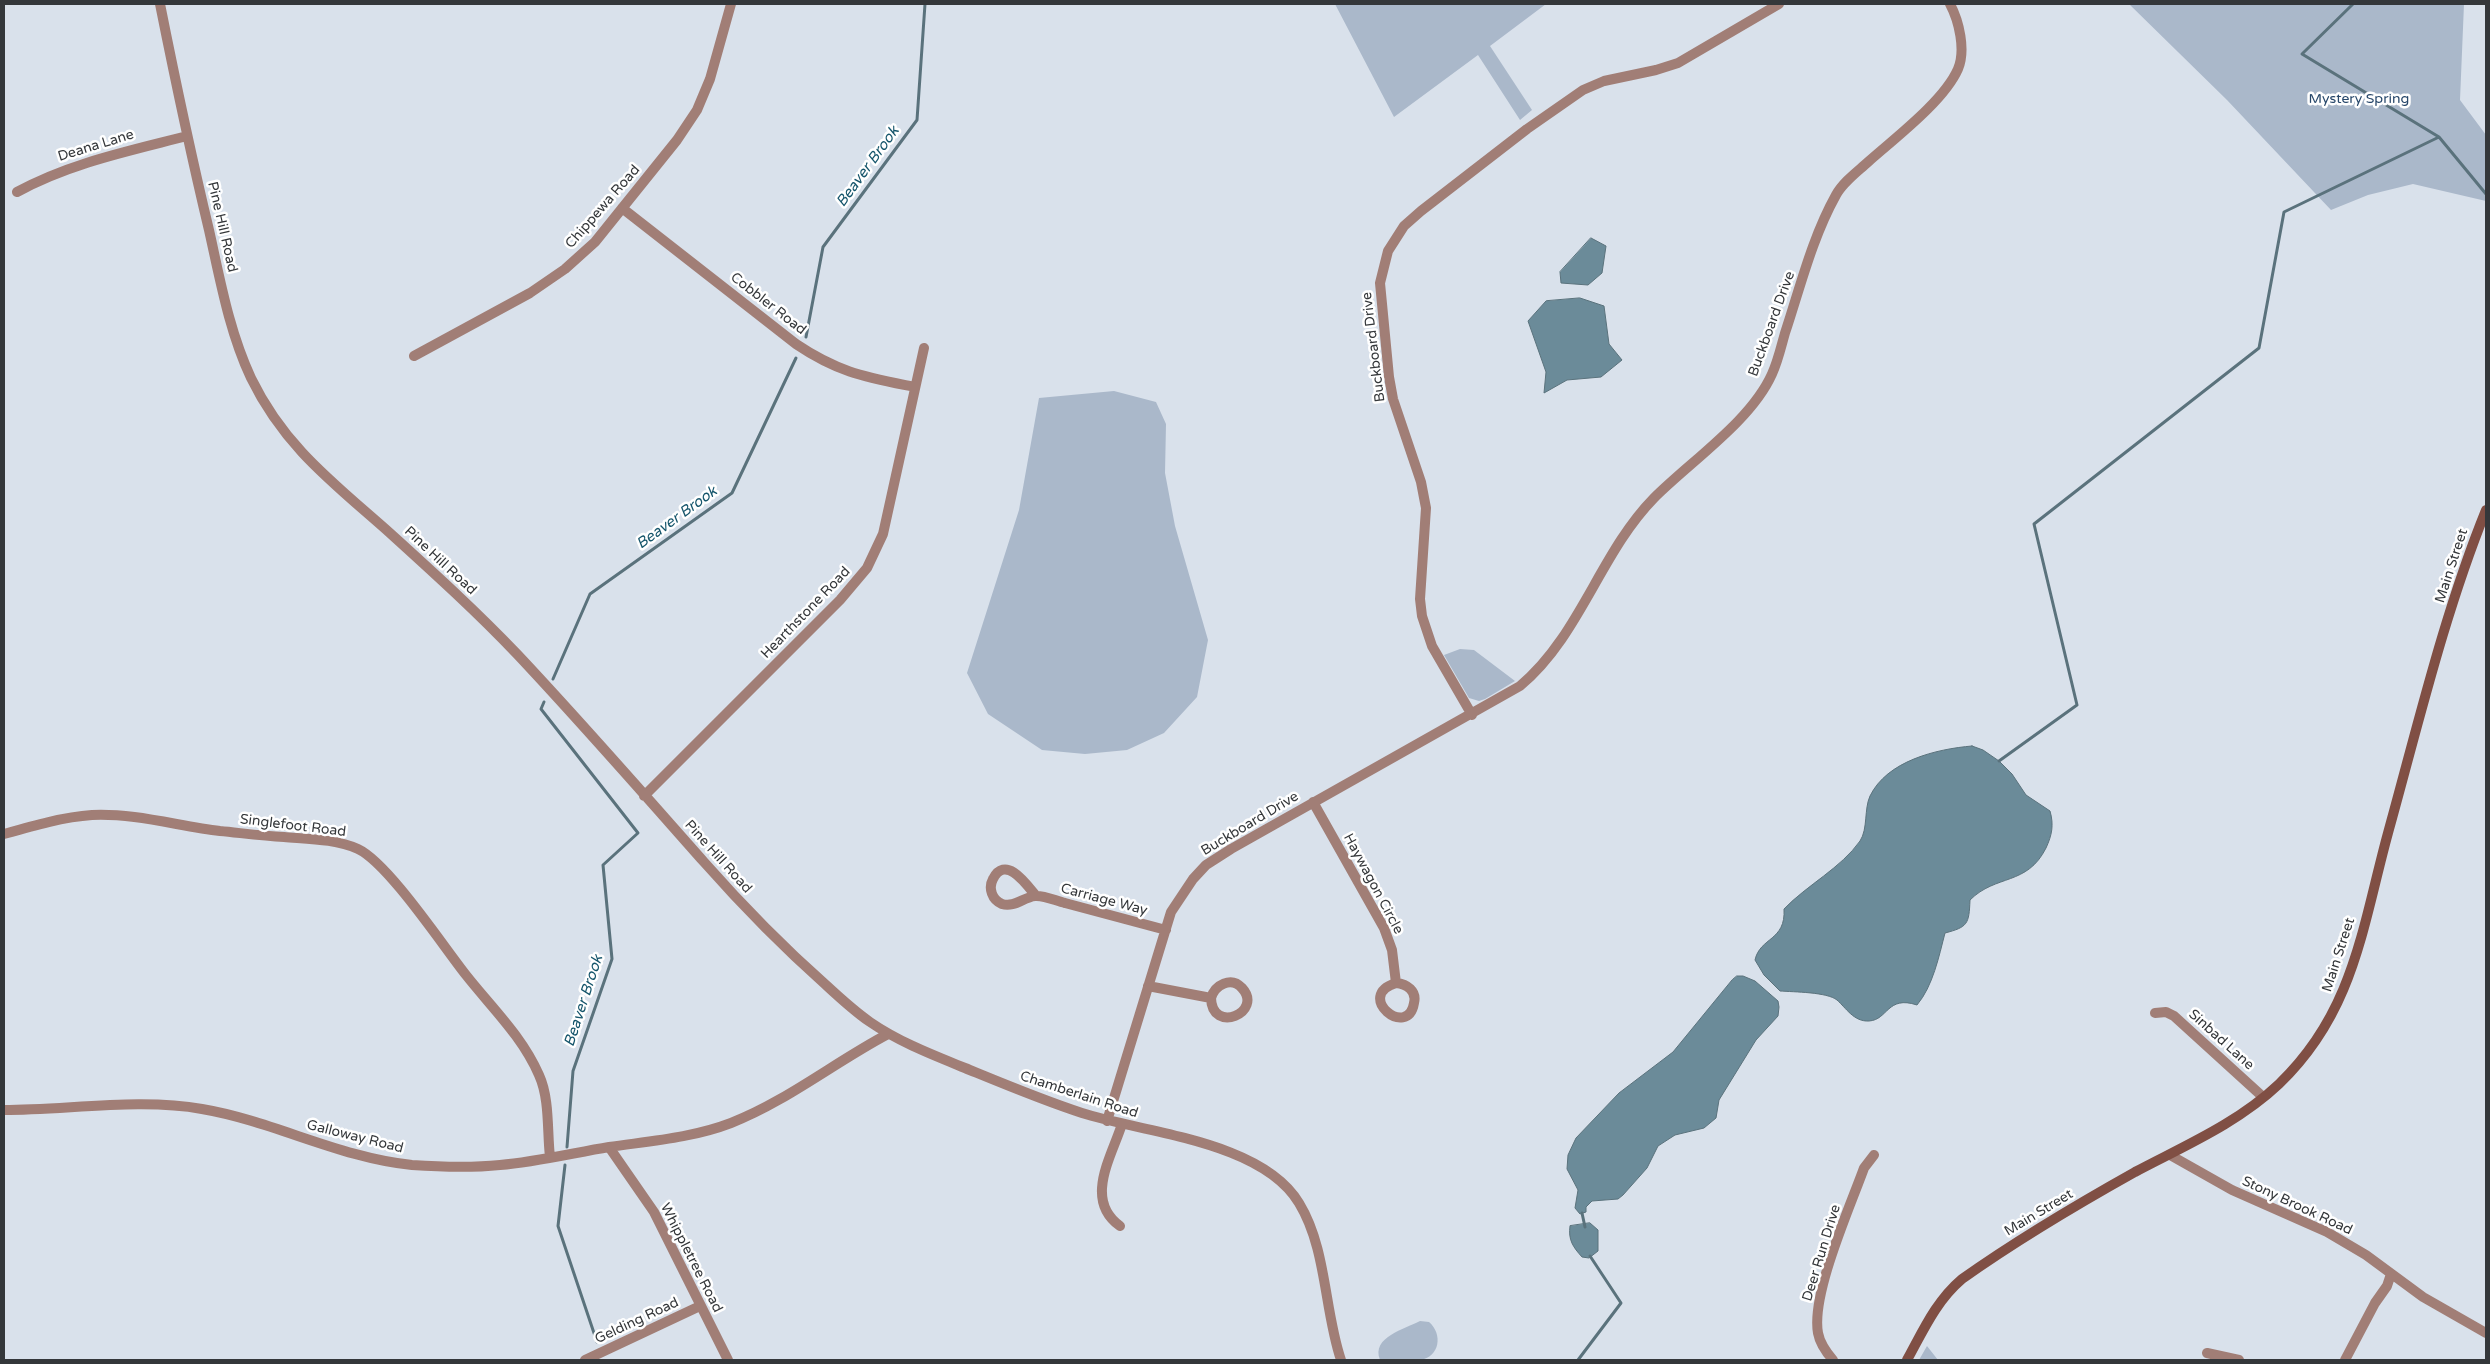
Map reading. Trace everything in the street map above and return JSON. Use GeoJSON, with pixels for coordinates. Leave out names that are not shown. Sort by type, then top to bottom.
{"type":"FeatureCollection","features":[{"type":"Feature","properties":{"kind":"main road","name":"Main Street"},"geometry":{"type":"LineString","coordinates":[[1907,1360],[1937,1306],[1948,1291],[1962,1279],[2059,1216],[2233,1119],[2263,1097],[2303,1058],[2322,1030],[2349,979],[2466,560],[2486,510]]}},
{"type":"Feature","properties":{"kind":"street","name":"Pine Hill Road"},"geometry":{"type":"LineString","coordinates":[[160,4],[187,136],[233,330],[252,378],[282,428],[319,472],[486,622],[743,906],[858,1013],[888,1034]]}},
{"type":"Feature","properties":{"kind":"street","name":"Chippewa Road"},"geometry":{"type":"LineString","coordinates":[[414,356],[530,293],[565,269],[595,242],[677,140],[697,110],[710,79],[731,4]]}},
{"type":"Feature","properties":{"kind":"street","name":"Buckboard Drive"},"geometry":{"type":"LineString","coordinates":[[1472,715],[1432,646],[1422,616],[1420,599],[1426,508],[1421,482],[1392,399],[1380,283],[1388,251],[1404,226],[1421,211],[1527,129],[1583,90],[1604,81],[1656,70],[1678,63],[1779,4]]}},
{"type":"Feature","properties":{"kind":"street","name":"Buckboard Drive"},"geometry":{"type":"LineString","coordinates":[[1107,1121],[1166,930],[1178,899],[1193,878],[1206,866],[1231,849],[1472,715],[1520,686],[1535,674],[1586,601],[1620,544],[1652,500],[1750,409],[1772,374],[1814,246],[1836,194],[1853,175],[1913,121],[1952,82],[1959,66],[1961,42],[1950,4]]}},
{"type":"Feature","properties":{"kind":"street","name":"Deana Lane"},"geometry":{"type":"LineString","coordinates":[[17,192],[56,173],[99,158],[187,136]]}},
{"type":"Feature","properties":{"kind":"street","name":"Cobbler Road"},"geometry":{"type":"LineString","coordinates":[[622,208],[796,344],[820,359],[847,372],[916,387]]}},
{"type":"Feature","properties":{"kind":"street","name":"Hearthstone Road"},"geometry":{"type":"LineString","coordinates":[[644,796],[840,600],[867,568],[883,534],[924,348]]}},
{"type":"Feature","properties":{"kind":"street","name":"Haywagon Circle"},"geometry":{"type":"LineString","coordinates":[[1313,802],[1384,928],[1392,950],[1396,983]]}},
{"type":"Feature","properties":{"kind":"street","name":"Singlefoot Road"},"geometry":{"type":"LineString","coordinates":[[4,834],[42,823],[91,815],[108,815],[217,830],[335,843],[358,849],[370,857],[391,880],[480,993],[509,1026],[528,1053],[540,1078],[550,1157]]}},
{"type":"Feature","properties":{"kind":"street","name":"Carriage Way"},"geometry":{"type":"LineString","coordinates":[[1036,896],[1166,930]]}},
{"type":"Feature","properties":{"kind":"street"},"geometry":{"type":"LineString","coordinates":[[1148,986],[1211,998]]}},
{"type":"Feature","properties":{"kind":"street","name":"Sinbad Lane"},"geometry":{"type":"LineString","coordinates":[[2155,1013],[2166,1012],[2174,1016],[2263,1097]]}},
{"type":"Feature","properties":{"kind":"street","name":"Chamberlain Road"},"geometry":{"type":"LineString","coordinates":[[888,1034],[922,1051],[1020,1091],[1107,1121],[1167,1133],[1216,1146],[1279,1178],[1299,1202],[1312,1231],[1332,1330],[1341,1360]]}},
{"type":"Feature","properties":{"kind":"street","name":"Galloway Road"},"geometry":{"type":"LineString","coordinates":[[4,1110],[145,1105],[188,1107],[221,1113],[366,1157],[443,1167],[499,1166],[702,1132],[731,1123],[768,1106],[888,1034]]}},
{"type":"Feature","properties":{"kind":"street"},"geometry":{"type":"LineString","coordinates":[[1120,1226],[1107,1214],[1101,1202],[1101,1193],[1102,1181],[1122,1124]]}},
{"type":"Feature","properties":{"kind":"street","name":"Whippletree Road"},"geometry":{"type":"LineString","coordinates":[[608,1147],[654,1212],[728,1360]]}},
{"type":"Feature","properties":{"kind":"street","name":"Deer Run Drive"},"geometry":{"type":"LineString","coordinates":[[1833,1360],[1822,1344],[1818,1333],[1820,1296],[1864,1168],[1874,1155]]}},
{"type":"Feature","properties":{"kind":"street","name":"Stony Brook Road"},"geometry":{"type":"LineString","coordinates":[[2170,1155],[2232,1190],[2327,1232],[2423,1297],[2486,1333]]}},
{"type":"Feature","properties":{"kind":"street"},"geometry":{"type":"LineString","coordinates":[[2345,1360],[2375,1303],[2387,1286],[2391,1274]]}},
{"type":"Feature","properties":{"kind":"street","name":"Gelding Road"},"geometry":{"type":"LineString","coordinates":[[585,1360],[700,1306]]}},
{"type":"Feature","properties":{"kind":"street"},"geometry":{"type":"LineString","coordinates":[[2207,1353],[2239,1360]]}},
{"type":"Feature","properties":{"kind":"green space"},"geometry":{"type":"Polygon","coordinates":[[[1335,4],[1546,4],[1490,46],[1532,110],[1520,120],[1478,55],[1394,117],[1335,4]]]}},
{"type":"Feature","properties":{"kind":"green space","name":"Mystery Spring"},"geometry":{"type":"Polygon","coordinates":[[[2129,4],[2464,4],[2460,100],[2486,135],[2486,201],[2413,184],[2368,195],[2331,210],[2227,100],[2129,4]]]}},
{"type":"Feature","properties":{"kind":"green space"},"geometry":{"type":"Polygon","coordinates":[[[1114,391],[1156,402],[1166,424],[1165,473],[1175,526],[1208,640],[1197,697],[1164,733],[1127,750],[1085,754],[1042,750],[988,714],[967,673],[1019,510],[1039,398],[1114,391]]]}},
{"type":"Feature","properties":{"kind":"green space"},"geometry":{"type":"Polygon","coordinates":[[[1460,649],[1474,650],[1515,681],[1485,699],[1479,701],[1469,698],[1444,655],[1460,649]]]}},
{"type":"Feature","properties":{"kind":"green space"},"geometry":{"type":"Polygon","coordinates":[[[1420,1321],[1429,1322],[1436,1333],[1438,1339],[1432,1354],[1427,1358],[1415,1361],[1380,1360],[1380,1345],[1385,1340],[1398,1331],[1420,1321]]]}},
{"type":"Feature","properties":{"kind":"green space"},"geometry":{"type":"Polygon","coordinates":[[[1927,1346],[1938,1360],[1919,1360],[1927,1346]]]}},
{"type":"Feature","properties":{"kind":"shaded area"},"geometry":{"type":"Polygon","coordinates":[[[1591,238],[1606,246],[1602,273],[1588,285],[1561,283],[1560,272],[1591,238]]]}},
{"type":"Feature","properties":{"kind":"shaded area"},"geometry":{"type":"Polygon","coordinates":[[[1580,298],[1604,306],[1609,344],[1622,360],[1601,377],[1567,380],[1544,393],[1546,372],[1528,321],[1546,301],[1580,298]]]}},
{"type":"Feature","properties":{"kind":"shaded area"},"geometry":{"type":"Polygon","coordinates":[[[1972,746],[1983,750],[1999,761],[2012,774],[2026,795],[2050,811],[2052,821],[2051,834],[2046,848],[2038,860],[2020,874],[1990,886],[1970,900],[1966,923],[1958,929],[1945,933],[1931,980],[1917,1005],[1900,1003],[1894,1005],[1875,1020],[1864,1021],[1855,1017],[1832,997],[1780,991],[1764,975],[1755,960],[1758,953],[1781,927],[1784,919],[1784,909],[1843,860],[1860,841],[1864,831],[1868,801],[1878,784],[1888,774],[1914,759],[1943,750],[1972,746]]]}},
{"type":"Feature","properties":{"kind":"shaded area"},"geometry":{"type":"Polygon","coordinates":[[[1737,976],[1743,976],[1755,981],[1778,1001],[1778,1016],[1756,1040],[1719,1100],[1716,1118],[1704,1128],[1675,1135],[1658,1146],[1647,1168],[1623,1195],[1618,1199],[1592,1201],[1586,1207],[1586,1212],[1580,1214],[1575,1208],[1578,1190],[1567,1169],[1568,1155],[1576,1138],[1619,1093],[1673,1052],[1737,976]]]}},
{"type":"Feature","properties":{"kind":"shaded area"},"geometry":{"type":"Polygon","coordinates":[[[1590,1223],[1598,1230],[1598,1251],[1589,1258],[1582,1257],[1576,1250],[1571,1239],[1570,1226],[1590,1223]]]}},
{"type":"Feature","properties":{"kind":"waterway","name":"Beaver Brook"},"geometry":{"type":"LineString","coordinates":[[806,337],[823,247],[917,120],[925,4]]}},
{"type":"Feature","properties":{"kind":"waterway"},"geometry":{"type":"LineString","coordinates":[[2353,4],[2302,54],[2439,137],[2486,194]]}},
{"type":"Feature","properties":{"kind":"waterway"},"geometry":{"type":"LineString","coordinates":[[1999,761],[2077,705],[2034,524],[2259,348],[2284,212],[2439,137]]}},
{"type":"Feature","properties":{"kind":"waterway","name":"Beaver Brook"},"geometry":{"type":"LineString","coordinates":[[553,679],[590,594],[732,493],[796,358]]}},
{"type":"Feature","properties":{"kind":"waterway","name":"Beaver Brook"},"geometry":{"type":"LineString","coordinates":[[544,702],[541,709],[638,833],[603,865],[612,959],[573,1071],[567,1147]]}},
{"type":"Feature","properties":{"kind":"waterway","name":"Beaver Brook"},"geometry":{"type":"LineString","coordinates":[[565,1165],[558,1226],[597,1342]]}},
{"type":"Feature","properties":{"kind":"waterway"},"geometry":{"type":"LineString","coordinates":[[1582,1213],[1585,1227]]}},
{"type":"Feature","properties":{"kind":"waterway"},"geometry":{"type":"LineString","coordinates":[[1578,1360],[1621,1303],[1590,1256]]}}]}
